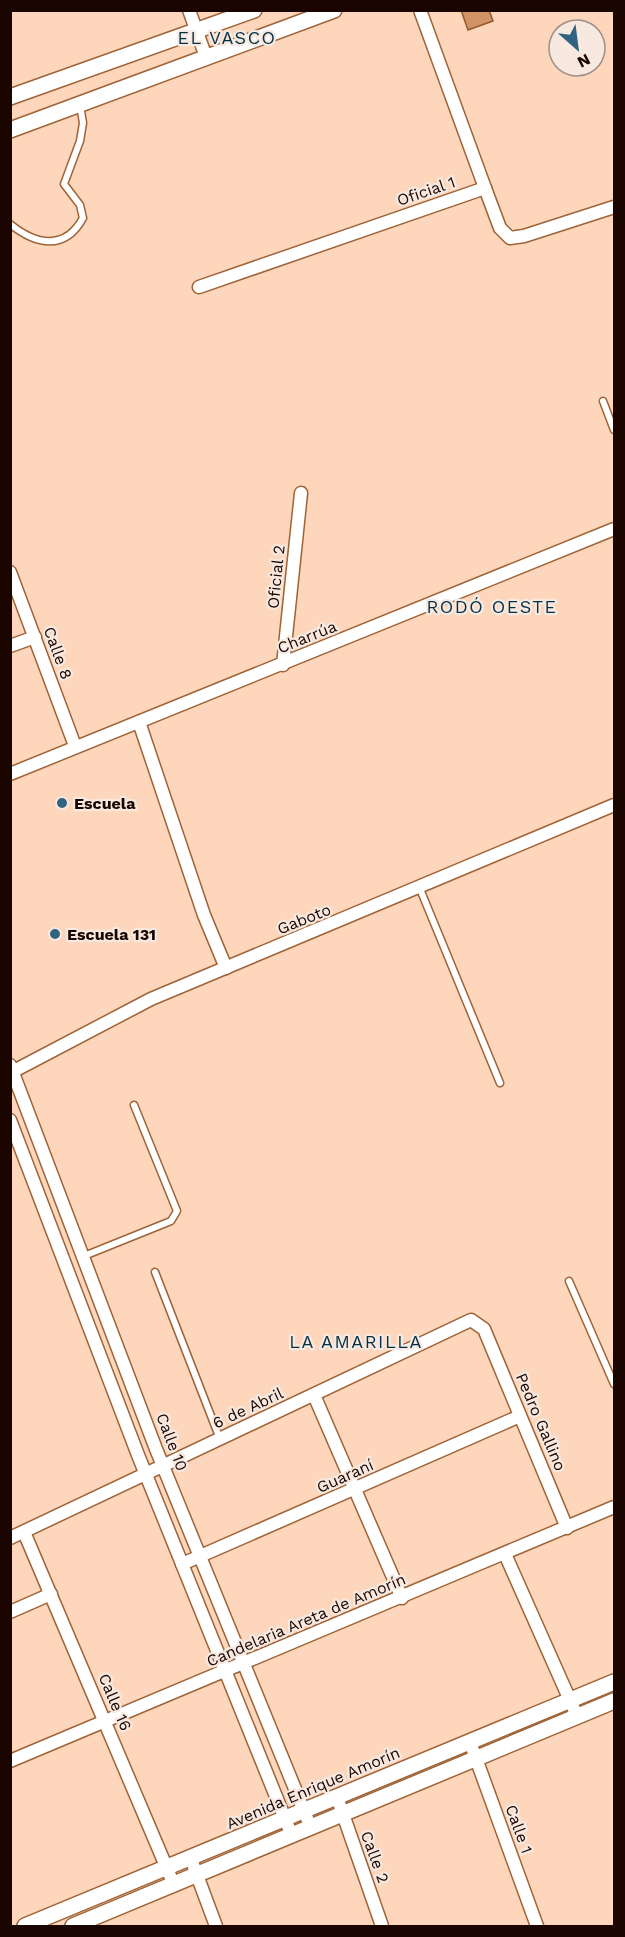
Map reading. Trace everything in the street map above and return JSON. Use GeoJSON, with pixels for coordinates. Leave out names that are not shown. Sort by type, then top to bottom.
{"type":"FeatureCollection","features":[{"type":"Feature","properties":{"kind":"street"},"geometry":{"type":"LineString","coordinates":[[189,10],[206,57]]}},
{"type":"Feature","properties":{"kind":"street"},"geometry":{"type":"LineString","coordinates":[[10,97],[254,10]]}},
{"type":"Feature","properties":{"kind":"street"},"geometry":{"type":"LineString","coordinates":[[10,130],[334,10]]}},
{"type":"Feature","properties":{"kind":"street"},"geometry":{"type":"LineString","coordinates":[[420,10],[500,228],[510,238],[524,236],[615,207]]}},
{"type":"Feature","properties":{"kind":"street","name":"Oficial 1"},"geometry":{"type":"LineString","coordinates":[[199,287],[485,188]]}},
{"type":"Feature","properties":{"kind":"street","name":"Oficial 2"},"geometry":{"type":"LineString","coordinates":[[283,665],[301,493]]}},
{"type":"Feature","properties":{"kind":"street","name":"Charrúa"},"geometry":{"type":"LineString","coordinates":[[10,774],[615,529]]}},
{"type":"Feature","properties":{"kind":"street","name":"Calle 8"},"geometry":{"type":"LineString","coordinates":[[10,572],[75,747]]}},
{"type":"Feature","properties":{"kind":"street"},"geometry":{"type":"LineString","coordinates":[[10,646],[35,637]]}},
{"type":"Feature","properties":{"kind":"street"},"geometry":{"type":"LineString","coordinates":[[139,722],[204,915],[226,968]]}},
{"type":"Feature","properties":{"kind":"street","name":"Gaboto"},"geometry":{"type":"LineString","coordinates":[[11,1070],[151,999],[420,889],[615,805]]}},
{"type":"Feature","properties":{"kind":"street","name":"Calle 10"},"geometry":{"type":"LineString","coordinates":[[11,1070],[164,1466],[311,1828]]}},
{"type":"Feature","properties":{"kind":"street"},"geometry":{"type":"LineString","coordinates":[[10,1120],[146,1474],[292,1836]]}},
{"type":"Feature","properties":{"kind":"street","name":"6 de Abril"},"geometry":{"type":"LineString","coordinates":[[10,1538],[452,1328],[471,1320],[484,1329]]}},
{"type":"Feature","properties":{"kind":"street","name":"Pedro Gallino"},"geometry":{"type":"LineString","coordinates":[[484,1329],[567,1528]]}},
{"type":"Feature","properties":{"kind":"street"},"geometry":{"type":"LineString","coordinates":[[314,1395],[402,1598]]}},
{"type":"Feature","properties":{"kind":"street","name":"Guaraní"},"geometry":{"type":"LineString","coordinates":[[182,1564],[356,1490],[520,1416]]}},
{"type":"Feature","properties":{"kind":"street","name":"Candelaria Areta de Amorín"},"geometry":{"type":"LineString","coordinates":[[10,1761],[615,1507]]}},
{"type":"Feature","properties":{"kind":"street","name":"Calle 16"},"geometry":{"type":"LineString","coordinates":[[24,1532],[174,1885]]}},
{"type":"Feature","properties":{"kind":"street"},"geometry":{"type":"LineString","coordinates":[[505,1554],[577,1716]]}},
{"type":"Feature","properties":{"kind":"street"},"geometry":{"type":"LineString","coordinates":[[10,1612],[51,1594]]}},
{"type":"Feature","properties":{"kind":"street","name":"Avenida Enrique Amorín"},"geometry":{"type":"LineString","coordinates":[[25,1926],[42,1923],[167,1868],[615,1682]]}},
{"type":"Feature","properties":{"kind":"street"},"geometry":{"type":"LineString","coordinates":[[74,1926],[615,1701]]}},
{"type":"Feature","properties":{"kind":"street","name":"Calle 1"},"geometry":{"type":"LineString","coordinates":[[471,1742],[537,1926]]}},
{"type":"Feature","properties":{"kind":"street","name":"Calle 2"},"geometry":{"type":"LineString","coordinates":[[338,1797],[382,1926]]}},
{"type":"Feature","properties":{"kind":"street"},"geometry":{"type":"LineString","coordinates":[[192,1859],[216,1926]]}},
{"type":"Feature","properties":{"kind":"lane"},"geometry":{"type":"LineString","coordinates":[[10,224],[27,237],[51,243],[76,230],[83,218],[80,206],[64,184],[80,141],[83,123],[80,104]]}},
{"type":"Feature","properties":{"kind":"lane"},"geometry":{"type":"LineString","coordinates":[[603,401],[615,430]]}},
{"type":"Feature","properties":{"kind":"lane"},"geometry":{"type":"LineString","coordinates":[[420,889],[500,1083]]}},
{"type":"Feature","properties":{"kind":"lane"},"geometry":{"type":"LineString","coordinates":[[84,1256],[171,1221],[177,1211],[134,1105]]}},
{"type":"Feature","properties":{"kind":"lane"},"geometry":{"type":"LineString","coordinates":[[155,1272],[220,1439]]}},
{"type":"Feature","properties":{"kind":"lane"},"geometry":{"type":"LineString","coordinates":[[569,1281],[615,1384]]}},
{"type":"Feature","properties":{"kind":"building"},"geometry":{"type":"Polygon","coordinates":[[[461,10],[489,10],[493,21],[468,30],[461,10]]]}},
{"type":"Feature","properties":{"kind":"place","name":"Escuela"},"geometry":{"type":"Point","coordinates":[62,803]}},
{"type":"Feature","properties":{"kind":"place","name":"Escuela 131"},"geometry":{"type":"Point","coordinates":[55,934]}},
{"type":"Feature","properties":{"kind":"district","name":"EL VASCO"},"geometry":{"type":"Point","coordinates":[227,37]}},
{"type":"Feature","properties":{"kind":"district","name":"RODÓ OESTE"},"geometry":{"type":"Point","coordinates":[492,606]}},
{"type":"Feature","properties":{"kind":"district","name":"LA AMARILLA"},"geometry":{"type":"Point","coordinates":[356,1341]}}]}
